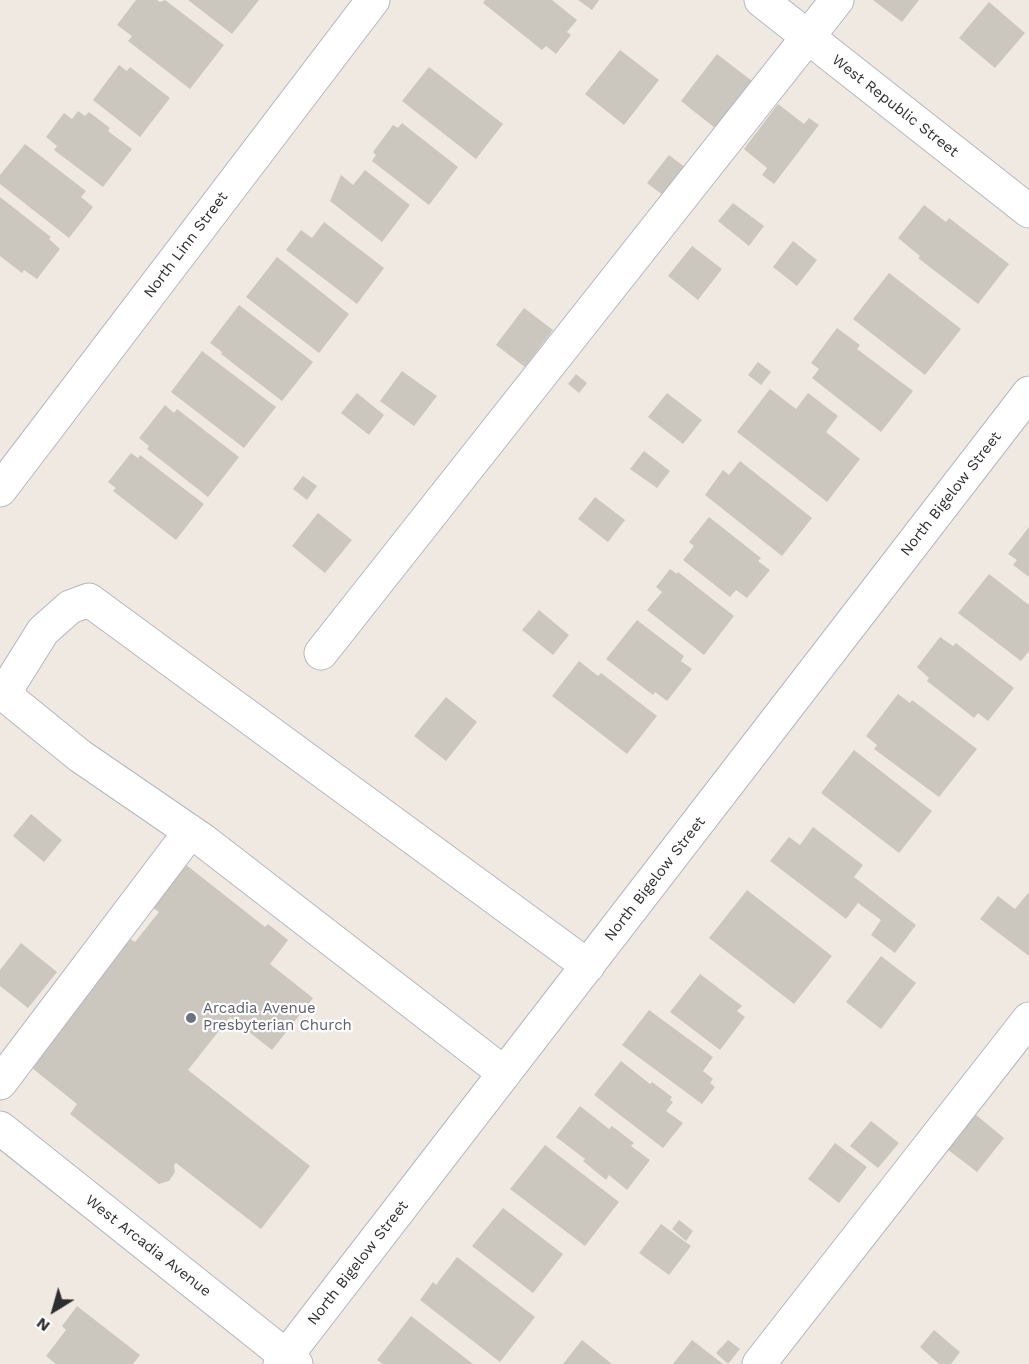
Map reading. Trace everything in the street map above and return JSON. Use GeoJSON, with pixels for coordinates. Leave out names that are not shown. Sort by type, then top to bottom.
{"type":"FeatureCollection","features":[{"type":"Feature","properties":{"kind":"street","name":"North Linn Street"},"geometry":{"type":"LineString","coordinates":[[0,490],[373,0]]}},
{"type":"Feature","properties":{"kind":"street","name":"West Republic Street"},"geometry":{"type":"LineString","coordinates":[[761,0],[1029,211]]}},
{"type":"Feature","properties":{"kind":"street"},"geometry":{"type":"LineString","coordinates":[[321,653],[837,0]]}},
{"type":"Feature","properties":{"kind":"street","name":"North Bigelow Street"},"geometry":{"type":"LineString","coordinates":[[287,1361],[504,1073],[1029,393]]}},
{"type":"Feature","properties":{"kind":"street"},"geometry":{"type":"LineString","coordinates":[[504,1073],[190,832],[80,756],[11,700],[8,687],[43,631],[70,607],[89,600],[588,966]]}},
{"type":"Feature","properties":{"kind":"street"},"geometry":{"type":"LineString","coordinates":[[0,1083],[190,832]]}},
{"type":"Feature","properties":{"kind":"street"},"geometry":{"type":"LineString","coordinates":[[759,1364],[1029,1019]]}},
{"type":"Feature","properties":{"kind":"street","name":"West Arcadia Avenue"},"geometry":{"type":"LineString","coordinates":[[0,1128],[287,1361]]}},
{"type":"Feature","properties":{"kind":"building"},"geometry":{"type":"Polygon","coordinates":[[[136,0],[160,2],[165,0],[224,45],[190,89],[128,41],[132,36],[117,25],[136,0]]]}},
{"type":"Feature","properties":{"kind":"building"},"geometry":{"type":"Polygon","coordinates":[[[188,0],[259,0],[232,34],[188,0]]]}},
{"type":"Feature","properties":{"kind":"building"},"geometry":{"type":"Polygon","coordinates":[[[485,0],[552,0],[577,20],[567,32],[571,35],[556,54],[546,46],[542,50],[483,3],[485,0]]]}},
{"type":"Feature","properties":{"kind":"building"},"geometry":{"type":"Polygon","coordinates":[[[578,0],[599,0],[592,10],[578,0]]]}},
{"type":"Feature","properties":{"kind":"building"},"geometry":{"type":"Polygon","coordinates":[[[873,0],[919,0],[902,22],[873,0]]]}},
{"type":"Feature","properties":{"kind":"building"},"geometry":{"type":"Polygon","coordinates":[[[989,2],[1025,33],[995,68],[959,38],[989,2]]]}},
{"type":"Feature","properties":{"kind":"building"},"geometry":{"type":"Polygon","coordinates":[[[620,50],[659,80],[624,125],[585,94],[620,50]]]}},
{"type":"Feature","properties":{"kind":"building"},"geometry":{"type":"Polygon","coordinates":[[[717,54],[752,81],[715,128],[681,101],[717,54]]]}},
{"type":"Feature","properties":{"kind":"building"},"geometry":{"type":"Polygon","coordinates":[[[119,65],[127,71],[130,67],[170,98],[140,137],[93,100],[119,65]]]}},
{"type":"Feature","properties":{"kind":"building"},"geometry":{"type":"Polygon","coordinates":[[[429,67],[503,124],[476,159],[402,101],[429,67]]]}},
{"type":"Feature","properties":{"kind":"building"},"geometry":{"type":"Polygon","coordinates":[[[778,104],[804,124],[809,118],[819,125],[774,184],[762,175],[767,168],[744,149],[778,104]]]}},
{"type":"Feature","properties":{"kind":"building"},"geometry":{"type":"Polygon","coordinates":[[[78,111],[85,116],[89,112],[110,128],[108,131],[132,149],[103,187],[54,150],[57,146],[46,137],[64,113],[72,119],[78,111]]]}},
{"type":"Feature","properties":{"kind":"building"},"geometry":{"type":"Polygon","coordinates":[[[402,123],[458,167],[429,205],[372,161],[376,155],[373,152],[393,125],[398,128],[402,123]]]}},
{"type":"Feature","properties":{"kind":"building"},"geometry":{"type":"Polygon","coordinates":[[[25,144],[86,191],[81,197],[93,207],[69,238],[0,184],[0,175],[25,144]]]}},
{"type":"Feature","properties":{"kind":"building"},"geometry":{"type":"Polygon","coordinates":[[[669,155],[686,168],[664,196],[647,183],[669,155]]]}},
{"type":"Feature","properties":{"kind":"building"},"geometry":{"type":"Polygon","coordinates":[[[365,170],[410,205],[382,242],[330,201],[341,175],[353,185],[365,170]]]}},
{"type":"Feature","properties":{"kind":"building"},"geometry":{"type":"Polygon","coordinates":[[[0,197],[51,237],[49,239],[60,249],[37,279],[24,270],[22,273],[0,256],[0,197]]]}},
{"type":"Feature","properties":{"kind":"building"},"geometry":{"type":"Polygon","coordinates":[[[733,203],[764,226],[749,246],[718,221],[733,203]]]}},
{"type":"Feature","properties":{"kind":"building"},"geometry":{"type":"Polygon","coordinates":[[[924,205],[946,222],[949,218],[1009,264],[978,304],[918,258],[920,256],[898,238],[924,205]]]}},
{"type":"Feature","properties":{"kind":"building"},"geometry":{"type":"Polygon","coordinates":[[[324,222],[384,268],[357,304],[286,250],[301,230],[312,238],[324,222]]]}},
{"type":"Feature","properties":{"kind":"building"},"geometry":{"type":"Polygon","coordinates":[[[793,241],[817,260],[797,286],[773,267],[793,241]]]}},
{"type":"Feature","properties":{"kind":"building"},"geometry":{"type":"Polygon","coordinates":[[[692,246],[722,269],[698,300],[668,276],[692,246]]]}},
{"type":"Feature","properties":{"kind":"building"},"geometry":{"type":"Polygon","coordinates":[[[277,257],[349,314],[319,353],[246,297],[277,257]]]}},
{"type":"Feature","properties":{"kind":"building"},"geometry":{"type":"Polygon","coordinates":[[[889,273],[961,329],[925,375],[853,319],[889,273]]]}},
{"type":"Feature","properties":{"kind":"building"},"geometry":{"type":"Polygon","coordinates":[[[239,305],[313,362],[282,401],[210,343],[239,305]]]}},
{"type":"Feature","properties":{"kind":"building"},"geometry":{"type":"Polygon","coordinates":[[[524,308],[553,330],[525,367],[496,345],[524,308]]]}},
{"type":"Feature","properties":{"kind":"building"},"geometry":{"type":"Polygon","coordinates":[[[837,328],[860,345],[857,349],[913,391],[881,432],[812,378],[819,369],[811,363],[837,328]]]}},
{"type":"Feature","properties":{"kind":"building"},"geometry":{"type":"Polygon","coordinates":[[[202,351],[276,407],[244,448],[171,392],[202,351]]]}},
{"type":"Feature","properties":{"kind":"building"},"geometry":{"type":"Polygon","coordinates":[[[758,362],[771,372],[761,385],[748,375],[758,362]]]}},
{"type":"Feature","properties":{"kind":"building"},"geometry":{"type":"Polygon","coordinates":[[[402,371],[437,396],[414,426],[380,401],[402,371]]]}},
{"type":"Feature","properties":{"kind":"building"},"geometry":{"type":"Polygon","coordinates":[[[576,374],[587,383],[579,393],[568,384],[576,374]]]}},
{"type":"Feature","properties":{"kind":"building"},"geometry":{"type":"Polygon","coordinates":[[[770,389],[796,409],[808,393],[838,416],[826,432],[860,459],[827,502],[737,432],[770,389]]]}},
{"type":"Feature","properties":{"kind":"building"},"geometry":{"type":"Polygon","coordinates":[[[357,393],[384,415],[369,435],[341,413],[357,393]]]}},
{"type":"Feature","properties":{"kind":"building"},"geometry":{"type":"Polygon","coordinates":[[[667,393],[702,420],[683,444],[648,417],[667,393]]]}},
{"type":"Feature","properties":{"kind":"building"},"geometry":{"type":"Polygon","coordinates":[[[165,405],[174,413],[177,409],[239,457],[208,497],[147,449],[149,446],[139,438],[165,405]]]}},
{"type":"Feature","properties":{"kind":"building"},"geometry":{"type":"Polygon","coordinates":[[[644,451],[670,471],[657,488],[630,469],[644,451]]]}},
{"type":"Feature","properties":{"kind":"building"},"geometry":{"type":"Polygon","coordinates":[[[131,453],[138,458],[140,455],[204,504],[176,540],[113,491],[116,488],[108,482],[131,453]]]}},
{"type":"Feature","properties":{"kind":"building"},"geometry":{"type":"Polygon","coordinates":[[[740,461],[812,518],[782,556],[705,495],[723,470],[729,475],[740,461]]]}},
{"type":"Feature","properties":{"kind":"building"},"geometry":{"type":"Polygon","coordinates":[[[303,476],[317,486],[307,500],[293,489],[303,476]]]}},
{"type":"Feature","properties":{"kind":"building"},"geometry":{"type":"Polygon","coordinates":[[[595,497],[625,520],[608,542],[578,519],[595,497]]]}},
{"type":"Feature","properties":{"kind":"building"},"geometry":{"type":"Polygon","coordinates":[[[318,513],[352,540],[325,573],[292,546],[318,513]]]}},
{"type":"Feature","properties":{"kind":"building"},"geometry":{"type":"Polygon","coordinates":[[[709,517],[761,558],[758,561],[770,570],[747,598],[736,590],[730,597],[683,560],[694,546],[689,542],[709,517]]]}},
{"type":"Feature","properties":{"kind":"building"},"geometry":{"type":"Polygon","coordinates":[[[1029,527],[1029,577],[1013,565],[1017,560],[1008,554],[1029,527]]]}},
{"type":"Feature","properties":{"kind":"building"},"geometry":{"type":"Polygon","coordinates":[[[670,569],[677,574],[678,572],[734,616],[704,655],[647,610],[662,592],[656,587],[670,569]]]}},
{"type":"Feature","properties":{"kind":"building"},"geometry":{"type":"Polygon","coordinates":[[[989,574],[1029,605],[1029,651],[1021,661],[958,613],[989,574]]]}},
{"type":"Feature","properties":{"kind":"building"},"geometry":{"type":"Polygon","coordinates":[[[539,610],[569,635],[553,655],[522,630],[539,610]]]}},
{"type":"Feature","properties":{"kind":"building"},"geometry":{"type":"Polygon","coordinates":[[[637,620],[684,656],[681,661],[692,669],[667,701],[655,692],[653,695],[606,659],[637,620]]]}},
{"type":"Feature","properties":{"kind":"building"},"geometry":{"type":"Polygon","coordinates":[[[940,637],[953,646],[956,643],[1014,688],[988,721],[978,713],[974,718],[927,681],[929,678],[917,667],[940,637]]]}},
{"type":"Feature","properties":{"kind":"building"},"geometry":{"type":"Polygon","coordinates":[[[579,661],[598,676],[601,673],[657,716],[627,754],[552,696],[579,661]]]}},
{"type":"Feature","properties":{"kind":"building"},"geometry":{"type":"Polygon","coordinates":[[[898,694],[910,703],[912,700],[977,749],[939,797],[874,749],[877,745],[866,736],[898,694]]]}},
{"type":"Feature","properties":{"kind":"building"},"geometry":{"type":"Polygon","coordinates":[[[446,697],[477,722],[446,761],[414,736],[446,697]]]}},
{"type":"Feature","properties":{"kind":"building"},"geometry":{"type":"Polygon","coordinates":[[[854,750],[932,811],[899,853],[821,793],[854,750]]]}},
{"type":"Feature","properties":{"kind":"building"},"geometry":{"type":"Polygon","coordinates":[[[31,814],[62,840],[44,862],[13,836],[31,814]]]}},
{"type":"Feature","properties":{"kind":"building"},"geometry":{"type":"Polygon","coordinates":[[[813,827],[863,865],[854,877],[916,925],[895,953],[871,935],[881,920],[858,903],[846,919],[770,861],[789,837],[800,845],[813,827]]]}},
{"type":"Feature","properties":{"kind":"building"},"geometry":{"type":"Polygon","coordinates":[[[185,864],[265,927],[268,924],[288,940],[270,964],[313,998],[272,1050],[230,1017],[188,1070],[310,1166],[261,1229],[176,1163],[175,1172],[169,1181],[159,1184],[70,1114],[77,1104],[32,1068],[49,1046],[44,1042],[127,937],[135,942],[159,912],[152,907],[185,864]]]}},
{"type":"Feature","properties":{"kind":"building"},"geometry":{"type":"Polygon","coordinates":[[[747,890],[832,956],[794,1004],[709,938],[747,890]]]}},
{"type":"Feature","properties":{"kind":"building"},"geometry":{"type":"Polygon","coordinates":[[[1029,892],[1029,956],[980,919],[998,896],[1015,909],[1029,892]]]}},
{"type":"Feature","properties":{"kind":"building"},"geometry":{"type":"Polygon","coordinates":[[[21,943],[57,972],[28,1008],[0,986],[0,970],[21,943]]]}},
{"type":"Feature","properties":{"kind":"building"},"geometry":{"type":"Polygon","coordinates":[[[881,956],[916,983],[881,1029],[846,1002],[881,956]]]}},
{"type":"Feature","properties":{"kind":"building"},"geometry":{"type":"Polygon","coordinates":[[[700,974],[742,1006],[737,1011],[745,1017],[720,1050],[670,1012],[700,974]]]}},
{"type":"Feature","properties":{"kind":"building"},"geometry":{"type":"Polygon","coordinates":[[[649,1010],[713,1057],[703,1071],[713,1079],[710,1083],[715,1087],[702,1104],[622,1045],[649,1010]]]}},
{"type":"Feature","properties":{"kind":"building"},"geometry":{"type":"Polygon","coordinates":[[[621,1061],[650,1084],[652,1082],[672,1097],[670,1100],[673,1102],[666,1111],[683,1123],[663,1148],[594,1095],[621,1061]]]}},
{"type":"Feature","properties":{"kind":"building"},"geometry":{"type":"Polygon","coordinates":[[[580,1106],[609,1129],[612,1126],[634,1143],[631,1146],[650,1160],[627,1190],[609,1175],[606,1180],[583,1161],[585,1159],[556,1137],[580,1106]]]}},
{"type":"Feature","properties":{"kind":"building"},"geometry":{"type":"Polygon","coordinates":[[[975,1114],[1004,1138],[977,1172],[947,1149],[975,1114]]]}},
{"type":"Feature","properties":{"kind":"building"},"geometry":{"type":"Polygon","coordinates":[[[871,1121],[899,1143],[878,1168],[850,1146],[871,1121]]]}},
{"type":"Feature","properties":{"kind":"building"},"geometry":{"type":"Polygon","coordinates":[[[835,1143],[867,1167],[839,1203],[808,1179],[835,1143]]]}},
{"type":"Feature","properties":{"kind":"building"},"geometry":{"type":"Polygon","coordinates":[[[545,1145],[619,1202],[585,1246],[510,1189],[545,1145]]]}},
{"type":"Feature","properties":{"kind":"building"},"geometry":{"type":"Polygon","coordinates":[[[503,1208],[563,1254],[533,1293],[472,1246],[503,1208]]]}},
{"type":"Feature","properties":{"kind":"building"},"geometry":{"type":"Polygon","coordinates":[[[679,1220],[693,1231],[686,1241],[672,1229],[679,1220]]]}},
{"type":"Feature","properties":{"kind":"building"},"geometry":{"type":"Polygon","coordinates":[[[661,1224],[691,1246],[669,1275],[639,1253],[661,1224]]]}},
{"type":"Feature","properties":{"kind":"building"},"geometry":{"type":"Polygon","coordinates":[[[457,1257],[535,1317],[500,1362],[420,1300],[433,1282],[436,1285],[457,1257]]]}},
{"type":"Feature","properties":{"kind":"building"},"geometry":{"type":"Polygon","coordinates":[[[77,1306],[140,1355],[133,1364],[56,1364],[46,1356],[66,1330],[62,1326],[77,1306]]]}},
{"type":"Feature","properties":{"kind":"building"},"geometry":{"type":"Polygon","coordinates":[[[411,1316],[473,1364],[383,1364],[377,1360],[411,1316]]]}},
{"type":"Feature","properties":{"kind":"building"},"geometry":{"type":"Polygon","coordinates":[[[934,1330],[960,1352],[951,1364],[939,1364],[920,1347],[934,1330]]]}},
{"type":"Feature","properties":{"kind":"building"},"geometry":{"type":"Polygon","coordinates":[[[582,1340],[612,1364],[563,1364],[582,1340]]]}},
{"type":"Feature","properties":{"kind":"building"},"geometry":{"type":"Polygon","coordinates":[[[692,1340],[723,1364],[673,1364],[692,1340]]]}},
{"type":"Feature","properties":{"kind":"building"},"geometry":{"type":"Polygon","coordinates":[[[728,1340],[740,1349],[728,1364],[716,1353],[728,1340]]]}},
{"type":"Feature","properties":{"kind":"place","name":"Arcadia Avenue Presbyterian Church"},"geometry":{"type":"Point","coordinates":[191,1018]}}]}
